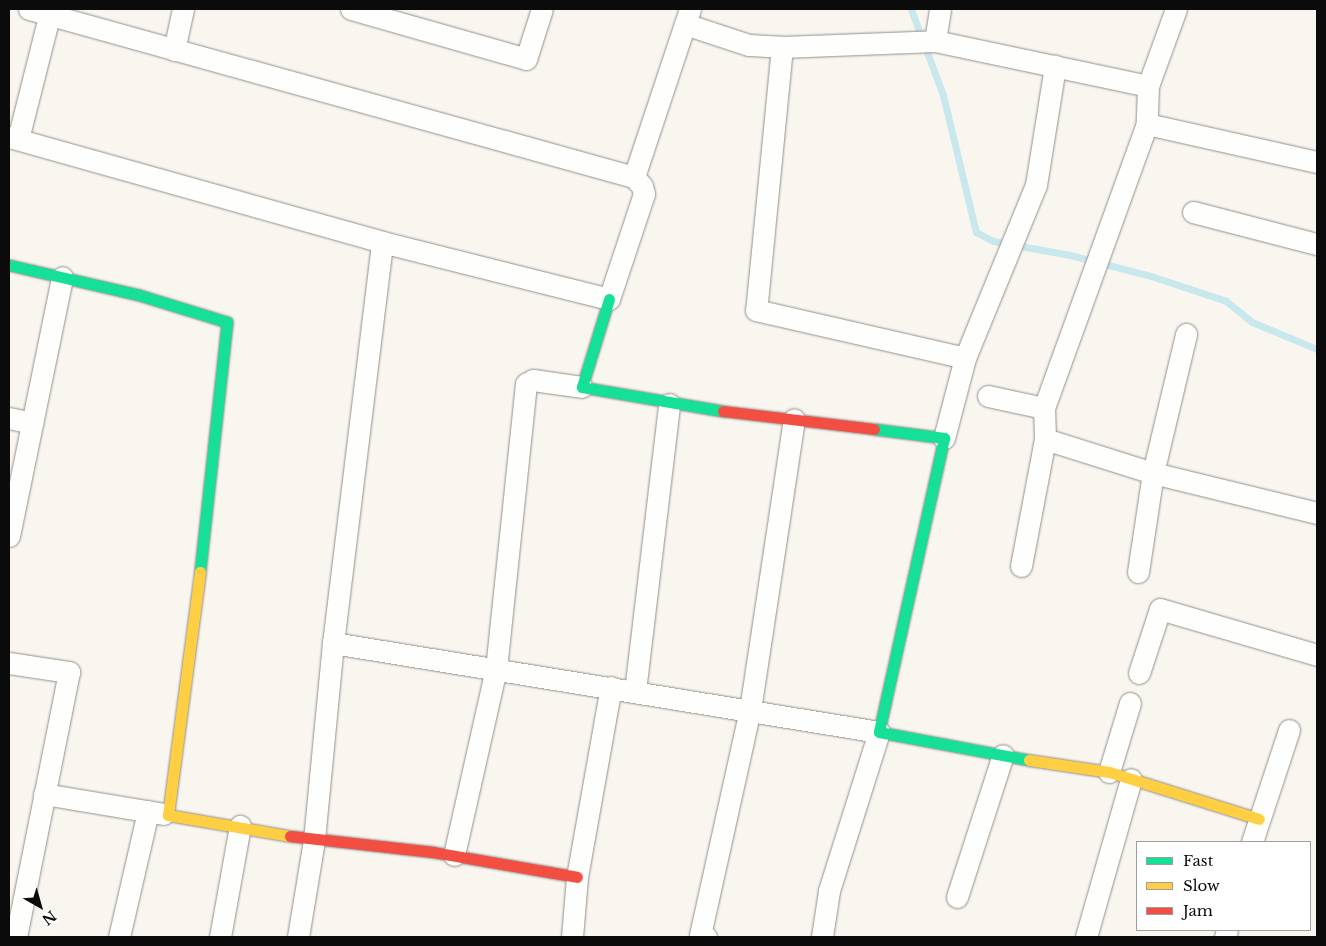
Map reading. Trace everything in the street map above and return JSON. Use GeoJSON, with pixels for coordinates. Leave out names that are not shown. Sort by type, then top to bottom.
{"type":"FeatureCollection","features":[{"type":"Feature","properties":{"kind":"street"},"geometry":{"type":"LineString","coordinates":[[29,9],[51,12],[174,50],[634,178],[642,186],[644,194],[582,387]]}},
{"type":"Feature","properties":{"kind":"street"},"geometry":{"type":"LineString","coordinates":[[174,50],[183,9]]}},
{"type":"Feature","properties":{"kind":"street"},"geometry":{"type":"LineString","coordinates":[[351,9],[526,60],[542,9]]}},
{"type":"Feature","properties":{"kind":"street"},"geometry":{"type":"LineString","coordinates":[[935,41],[940,9]]}},
{"type":"Feature","properties":{"kind":"street"},"geometry":{"type":"LineString","coordinates":[[1021,566],[1044,439],[1044,408],[1147,124],[1148,86],[1176,9]]}},
{"type":"Feature","properties":{"kind":"street"},"geometry":{"type":"LineString","coordinates":[[51,12],[13,138],[382,242],[609,299]]}},
{"type":"Feature","properties":{"kind":"street"},"geometry":{"type":"LineString","coordinates":[[634,178],[688,16],[750,45],[782,48],[935,41],[1148,86]]}},
{"type":"Feature","properties":{"kind":"street"},"geometry":{"type":"LineString","coordinates":[[782,48],[756,310],[965,358]]}},
{"type":"Feature","properties":{"kind":"street"},"geometry":{"type":"LineString","coordinates":[[822,937],[829,891],[879,732],[944,438],[965,358],[1036,185],[1055,66]]}},
{"type":"Feature","properties":{"kind":"street"},"geometry":{"type":"LineString","coordinates":[[1147,124],[1317,162]]}},
{"type":"Feature","properties":{"kind":"street"},"geometry":{"type":"LineString","coordinates":[[1193,212],[1317,244]]}},
{"type":"Feature","properties":{"kind":"street"},"geometry":{"type":"LineString","coordinates":[[298,937],[314,840],[333,643],[382,242]]}},
{"type":"Feature","properties":{"kind":"street"},"geometry":{"type":"LineString","coordinates":[[9,265],[139,295],[227,322],[200,575],[158,813],[119,937]]}},
{"type":"Feature","properties":{"kind":"street"},"geometry":{"type":"LineString","coordinates":[[9,536],[62,277]]}},
{"type":"Feature","properties":{"kind":"street"},"geometry":{"type":"LineString","coordinates":[[1138,572],[1153,473],[1186,334]]}},
{"type":"Feature","properties":{"kind":"street"},"geometry":{"type":"LineString","coordinates":[[454,855],[496,669],[526,384],[532,380],[582,387],[669,404],[944,438]]}},
{"type":"Feature","properties":{"kind":"street"},"geometry":{"type":"LineString","coordinates":[[988,396],[1044,408]]}},
{"type":"Feature","properties":{"kind":"street"},"geometry":{"type":"LineString","coordinates":[[635,691],[669,404]]}},
{"type":"Feature","properties":{"kind":"street"},"geometry":{"type":"LineString","coordinates":[[9,418],[32,423]]}},
{"type":"Feature","properties":{"kind":"street"},"geometry":{"type":"LineString","coordinates":[[706,937],[700,935],[750,710],[794,419]]}},
{"type":"Feature","properties":{"kind":"street"},"geometry":{"type":"LineString","coordinates":[[1044,439],[1153,473],[1317,513]]}},
{"type":"Feature","properties":{"kind":"street"},"geometry":{"type":"LineString","coordinates":[[1139,674],[1160,609],[1317,655]]}},
{"type":"Feature","properties":{"kind":"street"},"geometry":{"type":"LineString","coordinates":[[333,643],[750,710],[1003,756],[1108,772],[1259,819]]}},
{"type":"Feature","properties":{"kind":"street"},"geometry":{"type":"LineString","coordinates":[[9,662],[69,672],[16,937]]}},
{"type":"Feature","properties":{"kind":"street"},"geometry":{"type":"LineString","coordinates":[[572,937],[578,877],[611,687]]}},
{"type":"Feature","properties":{"kind":"street"},"geometry":{"type":"LineString","coordinates":[[1108,772],[1130,703]]}},
{"type":"Feature","properties":{"kind":"street"},"geometry":{"type":"LineString","coordinates":[[1252,841],[1289,730]]}},
{"type":"Feature","properties":{"kind":"street"},"geometry":{"type":"LineString","coordinates":[[957,897],[1003,756]]}},
{"type":"Feature","properties":{"kind":"street"},"geometry":{"type":"LineString","coordinates":[[1086,937],[1131,779]]}},
{"type":"Feature","properties":{"kind":"street"},"geometry":{"type":"LineString","coordinates":[[44,794],[314,840],[454,855],[578,877]]}},
{"type":"Feature","properties":{"kind":"street"},"geometry":{"type":"LineString","coordinates":[[220,937],[240,826]]}},
{"type":"Feature","properties":{"kind":"waterway"},"geometry":{"type":"LineString","coordinates":[[911,9],[943,95],[976,232],[993,241],[1070,255],[1151,276],[1226,301],[1252,322],[1317,349]]}},
{"type":"Feature","properties":{"kind":"traffic: fast"},"geometry":{"type":"LineString","coordinates":[[9,265],[139,295],[227,322],[200,572]]}},
{"type":"Feature","properties":{"kind":"traffic: fast"},"geometry":{"type":"LineString","coordinates":[[609,299],[582,387],[723,411]]}},
{"type":"Feature","properties":{"kind":"traffic: fast"},"geometry":{"type":"LineString","coordinates":[[874,429],[944,438],[879,732],[1029,760]]}},
{"type":"Feature","properties":{"kind":"traffic: slow"},"geometry":{"type":"LineString","coordinates":[[200,572],[168,815],[290,836]]}},
{"type":"Feature","properties":{"kind":"traffic: slow"},"geometry":{"type":"LineString","coordinates":[[1029,760],[1109,772],[1259,819]]}},
{"type":"Feature","properties":{"kind":"traffic: jam"},"geometry":{"type":"LineString","coordinates":[[723,411],[874,429]]}},
{"type":"Feature","properties":{"kind":"traffic: jam"},"geometry":{"type":"LineString","coordinates":[[290,836],[433,852],[577,877]]}}]}
